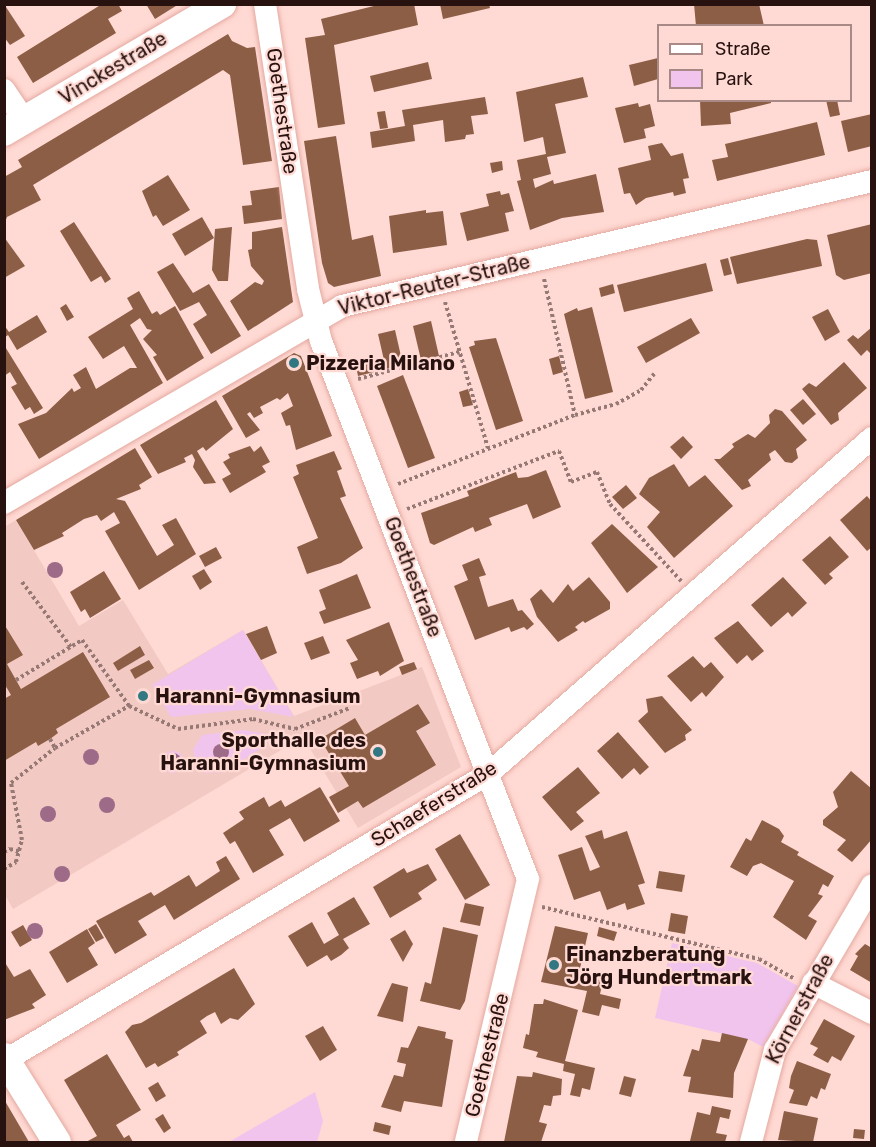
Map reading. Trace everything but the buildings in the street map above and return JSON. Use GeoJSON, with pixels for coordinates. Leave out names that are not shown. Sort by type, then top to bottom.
{"type":"FeatureCollection","features":[{"type":"Feature","properties":{"kind":"street","name":"Vinckestraße"},"geometry":{"type":"LineString","coordinates":[[14,126],[222,4]]}},
{"type":"Feature","properties":{"kind":"street","name":"Goethestraße"},"geometry":{"type":"LineString","coordinates":[[265,4],[315,319],[337,384],[390,516],[528,879],[466,1143]]}},
{"type":"Feature","properties":{"kind":"street"},"geometry":{"type":"LineString","coordinates":[[4,90],[14,126]]}},
{"type":"Feature","properties":{"kind":"street","name":"Viktor-Reuter-Straße"},"geometry":{"type":"LineString","coordinates":[[4,503],[315,319],[342,306],[872,181]]}},
{"type":"Feature","properties":{"kind":"street","name":"Schaeferstraße"},"geometry":{"type":"LineString","coordinates":[[5,1059],[488,774],[872,438]]}},
{"type":"Feature","properties":{"kind":"street","name":"Körnerstraße"},"geometry":{"type":"LineString","coordinates":[[752,1143],[775,1050],[872,885]]}},
{"type":"Feature","properties":{"kind":"street"},"geometry":{"type":"LineString","coordinates":[[813,983],[872,1013]]}},
{"type":"Feature","properties":{"kind":"street"},"geometry":{"type":"LineString","coordinates":[[5,1059],[57,1143]]}},
{"type":"Feature","properties":{"kind":"path"},"geometry":{"type":"LineString","coordinates":[[539,259],[575,415]]}},
{"type":"Feature","properties":{"kind":"path"},"geometry":{"type":"LineString","coordinates":[[439,283],[488,448]]}},
{"type":"Feature","properties":{"kind":"path"},"geometry":{"type":"LineString","coordinates":[[337,384],[459,352]]}},
{"type":"Feature","properties":{"kind":"path"},"geometry":{"type":"LineString","coordinates":[[380,491],[575,415],[616,404],[641,390],[655,373]]}},
{"type":"Feature","properties":{"kind":"path"},"geometry":{"type":"LineString","coordinates":[[390,516],[559,451],[571,482],[597,472],[610,504],[692,594]]}},
{"type":"Feature","properties":{"kind":"path"},"geometry":{"type":"LineString","coordinates":[[22,582],[71,647]]}},
{"type":"Feature","properties":{"kind":"path"},"geometry":{"type":"LineString","coordinates":[[16,681],[82,640],[129,706],[178,729],[253,719],[295,729],[350,708]]}},
{"type":"Feature","properties":{"kind":"path"},"geometry":{"type":"LineString","coordinates":[[4,785],[11,783],[55,748],[129,706]]}},
{"type":"Feature","properties":{"kind":"path"},"geometry":{"type":"LineString","coordinates":[[50,739],[55,748]]}},
{"type":"Feature","properties":{"kind":"path"},"geometry":{"type":"LineString","coordinates":[[4,869],[16,862],[22,840],[11,783]]}},
{"type":"Feature","properties":{"kind":"path"},"geometry":{"type":"LineString","coordinates":[[4,852],[10,849],[20,852]]}},
{"type":"Feature","properties":{"kind":"path"},"geometry":{"type":"LineString","coordinates":[[524,903],[759,959],[800,982],[813,983]]}},
{"type":"Feature","properties":{"kind":"shaded area","name":"Haranni-Gymnasium"},"geometry":{"type":"Polygon","coordinates":[[[16,520],[79,626],[123,600],[168,674],[243,630],[294,716],[422,667],[461,767],[358,828],[303,737],[13,909],[5,895],[4,527],[16,520]]]}},
{"type":"Feature","properties":{"kind":"green space"},"geometry":{"type":"Polygon","coordinates":[[[243,630],[294,717],[250,709],[171,717],[152,685],[243,630]]]}},
{"type":"Feature","properties":{"kind":"green space"},"geometry":{"type":"Polygon","coordinates":[[[243,730],[273,735],[265,746],[224,772],[204,773],[197,768],[193,750],[202,735],[243,730]]]}},
{"type":"Feature","properties":{"kind":"green space"},"geometry":{"type":"Polygon","coordinates":[[[173,751],[181,754],[184,762],[181,770],[173,773],[165,770],[162,762],[165,754],[173,751]]]}},
{"type":"Feature","properties":{"kind":"green space"},"geometry":{"type":"Polygon","coordinates":[[[672,943],[757,963],[798,986],[763,1047],[750,1040],[655,1018],[672,943]]]}},
{"type":"Feature","properties":{"kind":"green space"},"geometry":{"type":"Polygon","coordinates":[[[315,1092],[323,1121],[317,1142],[229,1142],[315,1092]]]}},
{"type":"Feature","properties":{"kind":"place","name":"Pizzeria Milano"},"geometry":{"type":"Point","coordinates":[294,363]}},
{"type":"Feature","properties":{"kind":"place","name":"Haranni-Gymnasium"},"geometry":{"type":"Point","coordinates":[143,696]}},
{"type":"Feature","properties":{"kind":"place","name":"Sporthalle des Haranni-Gymnasium"},"geometry":{"type":"Point","coordinates":[378,752]}},
{"type":"Feature","properties":{"kind":"place","name":"Finanzberatung Jörg Hundertmark"},"geometry":{"type":"Point","coordinates":[554,965]}}]}
